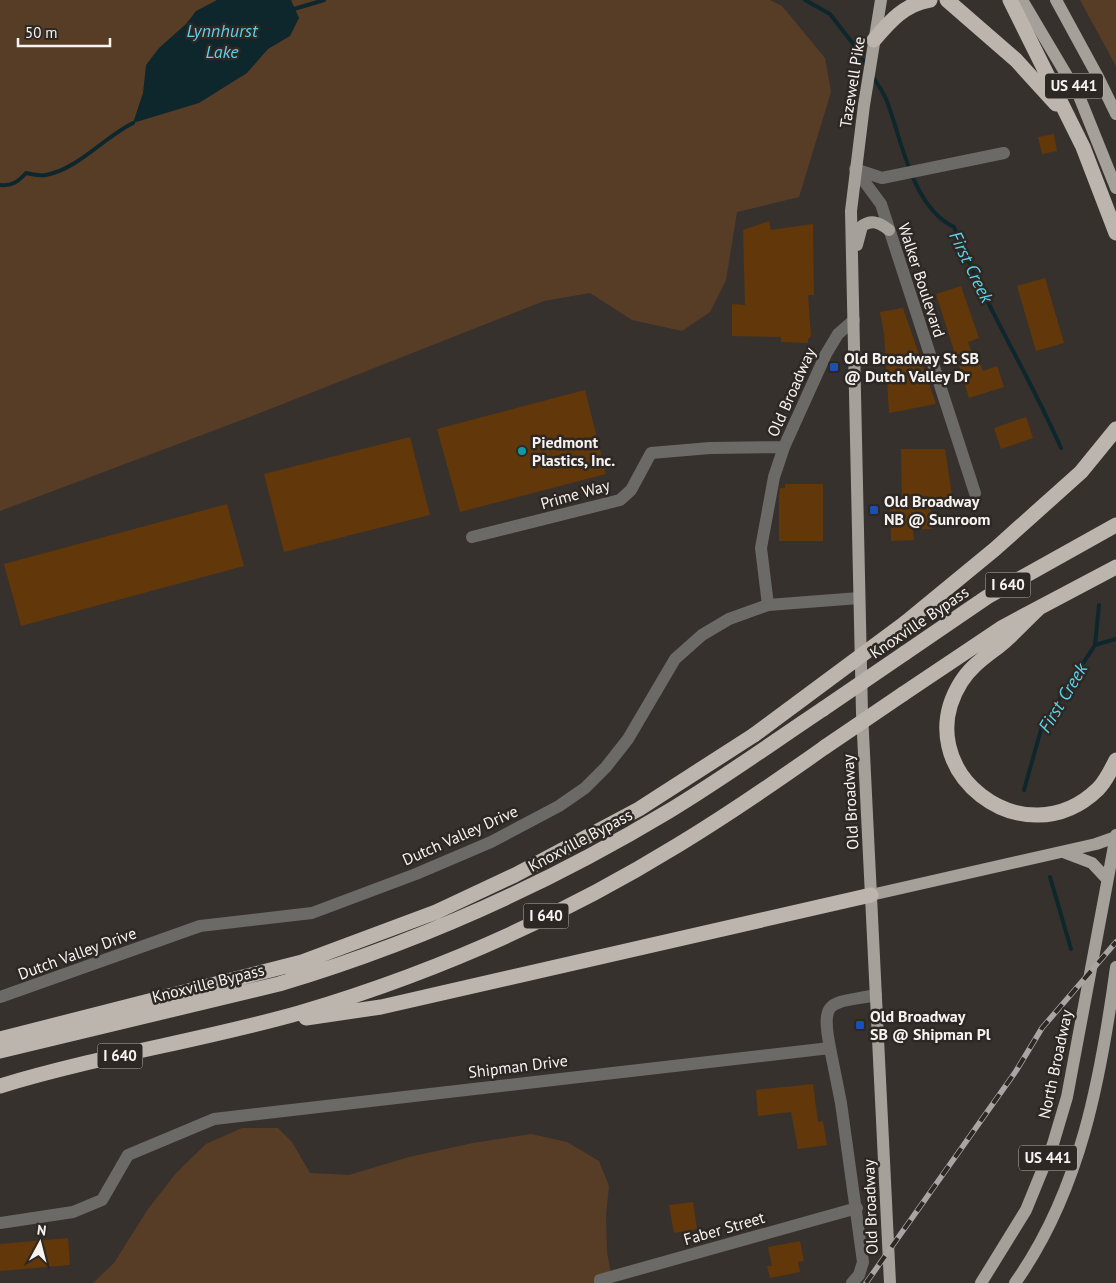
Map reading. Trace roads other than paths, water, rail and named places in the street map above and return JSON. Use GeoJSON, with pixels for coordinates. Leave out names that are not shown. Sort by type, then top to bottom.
{"type":"FeatureCollection","features":[{"type":"Feature","properties":{"kind":"highway"},"geometry":{"type":"LineString","coordinates":[[874,40],[903,11],[914,4],[930,0]]}},
{"type":"Feature","properties":{"kind":"highway"},"geometry":{"type":"LineString","coordinates":[[944,0],[1027,71],[1072,125]]}},
{"type":"Feature","properties":{"kind":"highway"},"geometry":{"type":"LineString","coordinates":[[1010,0],[1094,173],[1116,233]]}},
{"type":"Feature","properties":{"kind":"highway"},"geometry":{"type":"LineString","coordinates":[[0,1039],[302,962],[436,912],[515,876],[639,809],[754,735],[904,623],[995,549],[1081,472],[1116,429]]}},
{"type":"Feature","properties":{"kind":"highway","name":"Knoxville Bypass"},"geometry":{"type":"LineString","coordinates":[[0,1052],[279,984],[338,966],[432,931],[550,877],[622,838],[739,766],[987,597],[1060,554],[1116,525]]}},
{"type":"Feature","properties":{"kind":"highway","name":"I 640"},"geometry":{"type":"LineString","coordinates":[[0,1086],[91,1062],[298,1013],[401,979],[562,909],[677,846],[1004,628],[1116,567]]}},
{"type":"Feature","properties":{"kind":"highway"},"geometry":{"type":"LineString","coordinates":[[1038,609],[999,646],[984,656],[961,681],[950,707],[946,730],[949,747],[955,762],[975,793],[990,804],[1003,810],[1038,815],[1067,809],[1083,800],[1098,789],[1116,760]]}},
{"type":"Feature","properties":{"kind":"highway"},"geometry":{"type":"LineString","coordinates":[[240,1028],[381,1007],[871,895]]}},
{"type":"Feature","properties":{"kind":"main road","name":"Tazewell Pike"},"geometry":{"type":"LineString","coordinates":[[855,169],[881,0]]}},
{"type":"Feature","properties":{"kind":"main road","name":"US 441"},"geometry":{"type":"LineString","coordinates":[[1022,0],[1079,96],[1116,188]]}},
{"type":"Feature","properties":{"kind":"main road","name":"US 441"},"geometry":{"type":"LineString","coordinates":[[1056,0],[1113,102],[1116,114]]}},
{"type":"Feature","properties":{"kind":"main road","name":"Old Broadway"},"geometry":{"type":"LineString","coordinates":[[855,169],[851,211],[859,598],[890,1283]]}},
{"type":"Feature","properties":{"kind":"main road"},"geometry":{"type":"LineString","coordinates":[[853,272],[862,226],[876,222],[889,230]]}},
{"type":"Feature","properties":{"kind":"main road"},"geometry":{"type":"LineString","coordinates":[[871,895],[1096,844],[1116,836]]}},
{"type":"Feature","properties":{"kind":"main road","name":"North Broadway"},"geometry":{"type":"LineString","coordinates":[[980,1283],[1009,1240],[1041,1178],[1066,1097],[1116,836]]}},
{"type":"Feature","properties":{"kind":"main road"},"geometry":{"type":"LineString","coordinates":[[1059,851],[1078,856],[1092,863],[1107,879]]}},
{"type":"Feature","properties":{"kind":"main road","name":"US 441"},"geometry":{"type":"LineString","coordinates":[[1015,1283],[1037,1246],[1067,1185],[1080,1149],[1112,1028],[1116,967]]}},
{"type":"Feature","properties":{"kind":"street"},"geometry":{"type":"LineString","coordinates":[[855,169],[882,178],[1004,153]]}},
{"type":"Feature","properties":{"kind":"street","name":"Walker Boulevard"},"geometry":{"type":"LineString","coordinates":[[855,169],[881,204],[975,494]]}},
{"type":"Feature","properties":{"kind":"street","name":"Old Broadway"},"geometry":{"type":"LineString","coordinates":[[768,605],[761,548],[773,484],[784,447],[826,354],[838,334],[854,320]]}},
{"type":"Feature","properties":{"kind":"street","name":"Prime Way"},"geometry":{"type":"LineString","coordinates":[[472,537],[620,500],[631,490],[651,453],[710,448],[784,447]]}},
{"type":"Feature","properties":{"kind":"street","name":"Dutch Valley Drive"},"geometry":{"type":"LineString","coordinates":[[0,997],[200,926],[312,913],[416,874],[530,822],[585,788],[606,767],[628,739],[676,659],[702,635],[729,619],[768,605],[859,598]]}},
{"type":"Feature","properties":{"kind":"street"},"geometry":{"type":"LineString","coordinates":[[852,1283],[859,1275],[863,1262],[842,1102],[825,1018],[830,1007],[838,1002],[876,995]]}},
{"type":"Feature","properties":{"kind":"street","name":"Shipman Drive"},"geometry":{"type":"LineString","coordinates":[[0,1223],[73,1212],[102,1200],[128,1156],[214,1119],[830,1048]]}},
{"type":"Feature","properties":{"kind":"street","name":"Faber Street"},"geometry":{"type":"LineString","coordinates":[[600,1281],[857,1208]]}},
{"type":"Feature","properties":{"kind":"water","name":"Lynnhurst Lake"},"geometry":{"type":"Polygon","coordinates":[[[217,0],[291,0],[299,18],[290,36],[268,49],[247,73],[199,103],[133,123],[143,93],[146,65],[159,48],[186,24],[196,11],[217,0]]]}},
{"type":"Feature","properties":{"kind":"waterway"},"geometry":{"type":"LineString","coordinates":[[294,9],[324,0]]}},
{"type":"Feature","properties":{"kind":"waterway","name":"First Creek"},"geometry":{"type":"LineString","coordinates":[[805,0],[830,14],[854,45],[867,66]]}},
{"type":"Feature","properties":{"kind":"waterway","name":"First Creek"},"geometry":{"type":"LineString","coordinates":[[873,77],[887,100],[904,155],[919,190],[928,205],[940,218],[954,227],[992,311],[1035,393],[1061,448]]}},
{"type":"Feature","properties":{"kind":"waterway"},"geometry":{"type":"LineString","coordinates":[[0,185],[14,183],[26,173],[46,175],[58,172],[80,160],[133,123]]}},
{"type":"Feature","properties":{"kind":"waterway","name":"First Creek"},"geometry":{"type":"LineString","coordinates":[[1024,790],[1042,726],[1095,645],[1099,605]]}},
{"type":"Feature","properties":{"kind":"waterway"},"geometry":{"type":"LineString","coordinates":[[1095,645],[1116,639]]}},
{"type":"Feature","properties":{"kind":"waterway","name":"First Creek"},"geometry":{"type":"LineString","coordinates":[[1050,877],[1071,949]]}},
{"type":"Feature","properties":{"kind":"railway"},"geometry":{"type":"LineString","coordinates":[[866,1283],[1016,1071],[1042,1028],[1116,942]]}},
{"type":"Feature","properties":{"kind":"place","name":"Old Broadway St SB @ Dutch Valley Dr"},"geometry":{"type":"Point","coordinates":[834,367]}},
{"type":"Feature","properties":{"kind":"place","name":"Piedmont Plastics, Inc."},"geometry":{"type":"Point","coordinates":[522,451]}},
{"type":"Feature","properties":{"kind":"place","name":"Old Broadway NB @ Sunroom"},"geometry":{"type":"Point","coordinates":[874,510]}},
{"type":"Feature","properties":{"kind":"place","name":"Old Broadway SB @ Shipman Pl"},"geometry":{"type":"Point","coordinates":[860,1025]}}]}
